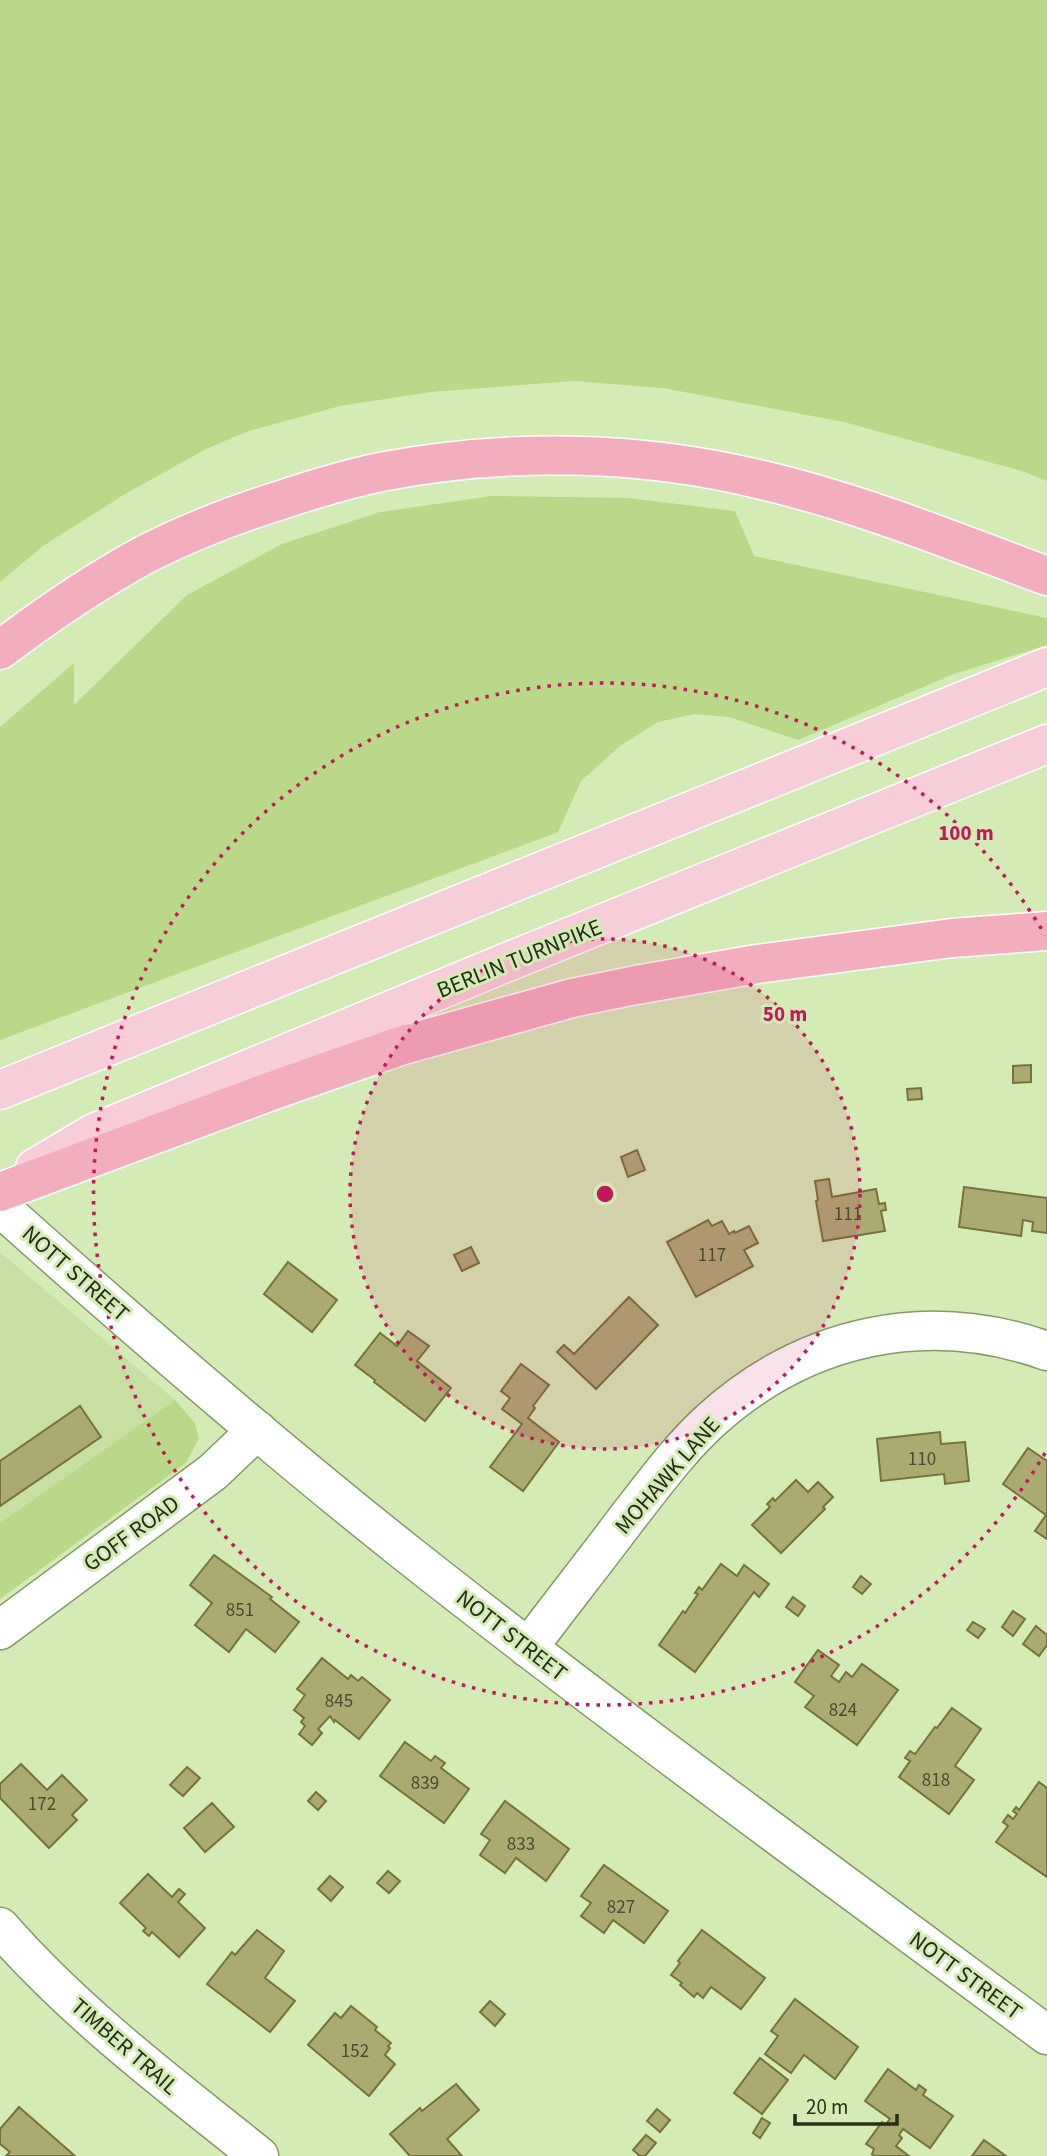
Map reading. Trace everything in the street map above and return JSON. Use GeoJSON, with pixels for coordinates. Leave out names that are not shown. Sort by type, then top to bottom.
{"type":"FeatureCollection","features":[{"type":"Feature","properties":{"kind":"highway"},"geometry":{"type":"LineString","coordinates":[[0,650],[90,586],[146,555],[252,509],[384,471],[446,461],[510,456],[572,455],[638,459],[760,479],[878,514],[1047,576]]}},
{"type":"Feature","properties":{"kind":"highway"},"geometry":{"type":"LineString","coordinates":[[0,1191],[400,1046],[572,998],[771,962],[952,938],[1047,931]]}},
{"type":"Feature","properties":{"kind":"main road"},"geometry":{"type":"LineString","coordinates":[[0,1090],[1047,667]]}},
{"type":"Feature","properties":{"kind":"main road","name":"BERLIN TURNPIKE"},"geometry":{"type":"LineString","coordinates":[[0,1191],[94,1133],[517,958],[1047,744]]}},
{"type":"Feature","properties":{"kind":"street","name":"NOTT STREET"},"geometry":{"type":"LineString","coordinates":[[0,1207],[257,1430],[376,1528],[528,1648],[1047,2035]]}},
{"type":"Feature","properties":{"kind":"street","name":"MOHAWK LANE"},"geometry":{"type":"LineString","coordinates":[[528,1648],[678,1455],[719,1413],[764,1380],[833,1346],[856,1339],[908,1331],[998,1336],[1047,1351]]}},
{"type":"Feature","properties":{"kind":"street","name":"GOFF ROAD"},"geometry":{"type":"LineString","coordinates":[[0,1630],[213,1472],[257,1430]]}},
{"type":"Feature","properties":{"kind":"street","name":"TIMBER TRAIL"},"geometry":{"type":"LineString","coordinates":[[0,1927],[46,1976],[112,2037],[258,2156]]}},
{"type":"Feature","properties":{"kind":"shaded area"},"geometry":{"type":"Polygon","coordinates":[[[0,0],[1047,0],[1047,481],[1022,471],[844,422],[663,388],[573,381],[431,392],[340,406],[249,431],[206,449],[125,494],[43,546],[0,582],[0,0]]]}},
{"type":"Feature","properties":{"kind":"shaded area"},"geometry":{"type":"Polygon","coordinates":[[[492,496],[628,498],[735,511],[754,556],[1047,618],[1047,645],[954,674],[798,740],[729,717],[695,714],[658,722],[620,746],[581,781],[558,832],[0,1040],[0,727],[74,663],[74,705],[187,595],[282,544],[380,512],[492,496]]]}},
{"type":"Feature","properties":{"kind":"shaded area"},"geometry":{"type":"Polygon","coordinates":[[[0,1252],[175,1400],[0,1523],[0,1252]]]}},
{"type":"Feature","properties":{"kind":"shaded area"},"geometry":{"type":"Polygon","coordinates":[[[175,1400],[195,1423],[199,1438],[186,1463],[0,1599],[0,1523],[175,1400]]]}},
{"type":"Feature","properties":{"kind":"building"},"geometry":{"type":"Polygon","coordinates":[[[1031,1065],[1031,1082],[1013,1083],[1013,1066],[1031,1065]]]}},
{"type":"Feature","properties":{"kind":"building"},"geometry":{"type":"Polygon","coordinates":[[[921,1088],[922,1099],[908,1100],[907,1089],[921,1088]]]}},
{"type":"Feature","properties":{"kind":"building"},"geometry":{"type":"Polygon","coordinates":[[[637,1150],[645,1170],[628,1177],[621,1157],[637,1150]]]}},
{"type":"Feature","properties":{"kind":"building"},"geometry":{"type":"Polygon","coordinates":[[[829,1179],[832,1197],[876,1189],[879,1204],[885,1203],[886,1210],[881,1211],[885,1231],[823,1241],[815,1181],[829,1179]]]}},
{"type":"Feature","properties":{"kind":"building"},"geometry":{"type":"Polygon","coordinates":[[[964,1187],[1047,1198],[1047,1233],[1032,1231],[1033,1222],[1023,1220],[1021,1236],[959,1227],[964,1187]]]}},
{"type":"Feature","properties":{"kind":"building"},"geometry":{"type":"Polygon","coordinates":[[[708,1220],[712,1226],[722,1221],[729,1234],[749,1226],[758,1243],[744,1250],[753,1266],[696,1297],[667,1242],[708,1220]]]}},
{"type":"Feature","properties":{"kind":"building"},"geometry":{"type":"Polygon","coordinates":[[[471,1247],[479,1263],[462,1271],[454,1255],[471,1247]]]}},
{"type":"Feature","properties":{"kind":"building"},"geometry":{"type":"Polygon","coordinates":[[[288,1262],[337,1300],[312,1332],[264,1294],[288,1262]]]}},
{"type":"Feature","properties":{"kind":"building"},"geometry":{"type":"Polygon","coordinates":[[[629,1297],[658,1325],[596,1389],[557,1352],[564,1345],[574,1354],[629,1297]]]}},
{"type":"Feature","properties":{"kind":"building"},"geometry":{"type":"Polygon","coordinates":[[[408,1331],[429,1346],[417,1361],[451,1388],[425,1421],[355,1365],[380,1333],[397,1346],[408,1331]]]}},
{"type":"Feature","properties":{"kind":"building"},"geometry":{"type":"Polygon","coordinates":[[[521,1364],[549,1385],[533,1406],[535,1408],[528,1418],[559,1442],[523,1491],[490,1467],[522,1424],[502,1409],[510,1398],[501,1391],[521,1364]]]}},
{"type":"Feature","properties":{"kind":"building"},"geometry":{"type":"Polygon","coordinates":[[[80,1406],[101,1437],[0,1506],[0,1461],[80,1406]]]}},
{"type":"Feature","properties":{"kind":"building"},"geometry":{"type":"Polygon","coordinates":[[[940,1432],[941,1444],[965,1442],[969,1481],[945,1484],[944,1474],[881,1481],[877,1439],[940,1432]]]}},
{"type":"Feature","properties":{"kind":"building"},"geometry":{"type":"Polygon","coordinates":[[[1028,1448],[1047,1461],[1047,1539],[1035,1531],[1046,1515],[1003,1484],[1028,1448]]]}},
{"type":"Feature","properties":{"kind":"building"},"geometry":{"type":"Polygon","coordinates":[[[796,1480],[808,1492],[818,1482],[833,1497],[823,1507],[825,1509],[781,1553],[752,1525],[770,1507],[767,1504],[773,1498],[775,1501],[796,1480]]]}},
{"type":"Feature","properties":{"kind":"building"},"geometry":{"type":"Polygon","coordinates":[[[214,1555],[272,1597],[270,1599],[299,1622],[275,1652],[246,1629],[229,1652],[195,1625],[212,1603],[190,1585],[214,1555]]]}},
{"type":"Feature","properties":{"kind":"building"},"geometry":{"type":"Polygon","coordinates":[[[721,1564],[737,1576],[744,1565],[769,1584],[759,1597],[754,1592],[695,1672],[659,1645],[683,1611],[685,1613],[698,1594],[695,1593],[699,1587],[702,1590],[721,1564]]]}},
{"type":"Feature","properties":{"kind":"building"},"geometry":{"type":"Polygon","coordinates":[[[861,1576],[871,1584],[862,1594],[853,1587],[861,1576]]]}},
{"type":"Feature","properties":{"kind":"building"},"geometry":{"type":"Polygon","coordinates":[[[793,1597],[805,1606],[798,1616],[786,1607],[793,1597]]]}},
{"type":"Feature","properties":{"kind":"building"},"geometry":{"type":"Polygon","coordinates":[[[1013,1611],[1025,1619],[1013,1636],[1002,1627],[1013,1611]]]}},
{"type":"Feature","properties":{"kind":"building"},"geometry":{"type":"Polygon","coordinates":[[[973,1622],[985,1629],[978,1638],[967,1630],[973,1622]]]}},
{"type":"Feature","properties":{"kind":"building"},"geometry":{"type":"Polygon","coordinates":[[[1036,1626],[1047,1635],[1047,1645],[1039,1656],[1023,1644],[1036,1626]]]}},
{"type":"Feature","properties":{"kind":"building"},"geometry":{"type":"Polygon","coordinates":[[[818,1650],[839,1665],[831,1676],[839,1682],[846,1672],[852,1677],[862,1664],[898,1690],[857,1745],[805,1707],[814,1696],[795,1682],[818,1650]]]}},
{"type":"Feature","properties":{"kind":"building"},"geometry":{"type":"Polygon","coordinates":[[[322,1658],[348,1679],[351,1675],[358,1681],[362,1677],[390,1700],[359,1739],[335,1720],[334,1722],[330,1716],[318,1729],[322,1733],[312,1745],[299,1734],[305,1726],[301,1722],[304,1718],[294,1710],[305,1695],[297,1689],[322,1658]]]}},
{"type":"Feature","properties":{"kind":"building"},"geometry":{"type":"Polygon","coordinates":[[[952,1708],[981,1729],[955,1766],[974,1780],[949,1814],[899,1777],[910,1761],[905,1758],[910,1751],[915,1754],[952,1708]]]}},
{"type":"Feature","properties":{"kind":"building"},"geometry":{"type":"Polygon","coordinates":[[[405,1742],[431,1761],[435,1756],[445,1763],[441,1768],[469,1789],[444,1823],[380,1776],[405,1742]]]}},
{"type":"Feature","properties":{"kind":"building"},"geometry":{"type":"Polygon","coordinates":[[[21,1764],[47,1790],[62,1775],[87,1800],[72,1815],[77,1820],[49,1848],[0,1798],[0,1784],[21,1764]]]}},
{"type":"Feature","properties":{"kind":"building"},"geometry":{"type":"Polygon","coordinates":[[[187,1767],[200,1778],[183,1796],[170,1785],[187,1767]]]}},
{"type":"Feature","properties":{"kind":"building"},"geometry":{"type":"Polygon","coordinates":[[[1039,1782],[1047,1788],[1047,1877],[996,1842],[1008,1826],[1003,1822],[1008,1815],[1013,1819],[1017,1814],[1013,1811],[1016,1807],[1019,1810],[1039,1782]]]}},
{"type":"Feature","properties":{"kind":"building"},"geometry":{"type":"Polygon","coordinates":[[[316,1792],[326,1801],[318,1810],[308,1801],[316,1792]]]}},
{"type":"Feature","properties":{"kind":"building"},"geometry":{"type":"Polygon","coordinates":[[[505,1801],[569,1849],[546,1881],[516,1858],[505,1873],[480,1855],[490,1840],[481,1834],[505,1801]]]}},
{"type":"Feature","properties":{"kind":"building"},"geometry":{"type":"Polygon","coordinates":[[[212,1803],[234,1827],[205,1852],[184,1828],[212,1803]]]}},
{"type":"Feature","properties":{"kind":"building"},"geometry":{"type":"Polygon","coordinates":[[[604,1865],[668,1911],[644,1943],[613,1920],[604,1933],[581,1916],[591,1903],[581,1896],[604,1865]]]}},
{"type":"Feature","properties":{"kind":"building"},"geometry":{"type":"Polygon","coordinates":[[[388,1871],[400,1881],[389,1893],[377,1883],[388,1871]]]}},
{"type":"Feature","properties":{"kind":"building"},"geometry":{"type":"Polygon","coordinates":[[[148,1874],[172,1897],[179,1889],[185,1894],[178,1902],[205,1928],[179,1957],[152,1932],[149,1936],[143,1931],[146,1928],[120,1903],[148,1874]]]}},
{"type":"Feature","properties":{"kind":"building"},"geometry":{"type":"Polygon","coordinates":[[[330,1876],[343,1887],[331,1901],[318,1889],[330,1876]]]}},
{"type":"Feature","properties":{"kind":"building"},"geometry":{"type":"Polygon","coordinates":[[[257,1930],[284,1951],[265,1978],[295,2001],[270,2032],[207,1984],[232,1952],[235,1955],[257,1930]]]}},
{"type":"Feature","properties":{"kind":"building"},"geometry":{"type":"Polygon","coordinates":[[[702,1930],[765,1978],[741,2009],[711,1987],[703,1998],[697,1993],[694,1997],[671,1975],[680,1963],[678,1961],[702,1930]]]}},
{"type":"Feature","properties":{"kind":"building"},"geometry":{"type":"Polygon","coordinates":[[[795,1999],[858,2047],[835,2079],[804,2055],[791,2073],[765,2054],[778,2036],[771,2031],[795,1999]]]}},
{"type":"Feature","properties":{"kind":"building"},"geometry":{"type":"Polygon","coordinates":[[[490,2001],[505,2014],[495,2026],[480,2012],[490,2001]]]}},
{"type":"Feature","properties":{"kind":"building"},"geometry":{"type":"Polygon","coordinates":[[[351,2006],[377,2027],[375,2030],[391,2043],[385,2055],[395,2064],[369,2096],[308,2045],[335,2013],[341,2018],[351,2006]]]}},
{"type":"Feature","properties":{"kind":"building"},"geometry":{"type":"Polygon","coordinates":[[[760,2058],[788,2080],[762,2114],[734,2093],[760,2058]]]}},
{"type":"Feature","properties":{"kind":"building"},"geometry":{"type":"Polygon","coordinates":[[[888,2069],[916,2090],[919,2085],[926,2090],[923,2095],[953,2116],[930,2148],[903,2129],[899,2135],[902,2138],[896,2146],[909,2156],[875,2156],[872,2154],[874,2149],[866,2144],[882,2122],[885,2125],[890,2119],[865,2101],[888,2069]]]}},
{"type":"Feature","properties":{"kind":"building"},"geometry":{"type":"Polygon","coordinates":[[[456,2084],[479,2110],[447,2139],[462,2156],[410,2156],[390,2134],[420,2108],[422,2111],[456,2084]]]}},
{"type":"Feature","properties":{"kind":"building"},"geometry":{"type":"Polygon","coordinates":[[[19,2107],[75,2156],[6,2156],[10,2152],[0,2144],[0,2129],[19,2107]]]}},
{"type":"Feature","properties":{"kind":"building"},"geometry":{"type":"Polygon","coordinates":[[[657,2109],[670,2120],[660,2132],[647,2121],[657,2109]]]}},
{"type":"Feature","properties":{"kind":"building"},"geometry":{"type":"Polygon","coordinates":[[[762,2118],[770,2123],[760,2138],[753,2133],[762,2118]]]}},
{"type":"Feature","properties":{"kind":"building"},"geometry":{"type":"Polygon","coordinates":[[[646,2135],[656,2143],[645,2156],[640,2156],[633,2150],[646,2135]]]}},
{"type":"Feature","properties":{"kind":"building"},"geometry":{"type":"Polygon","coordinates":[[[984,2140],[1006,2156],[972,2156],[984,2140]]]}}]}
